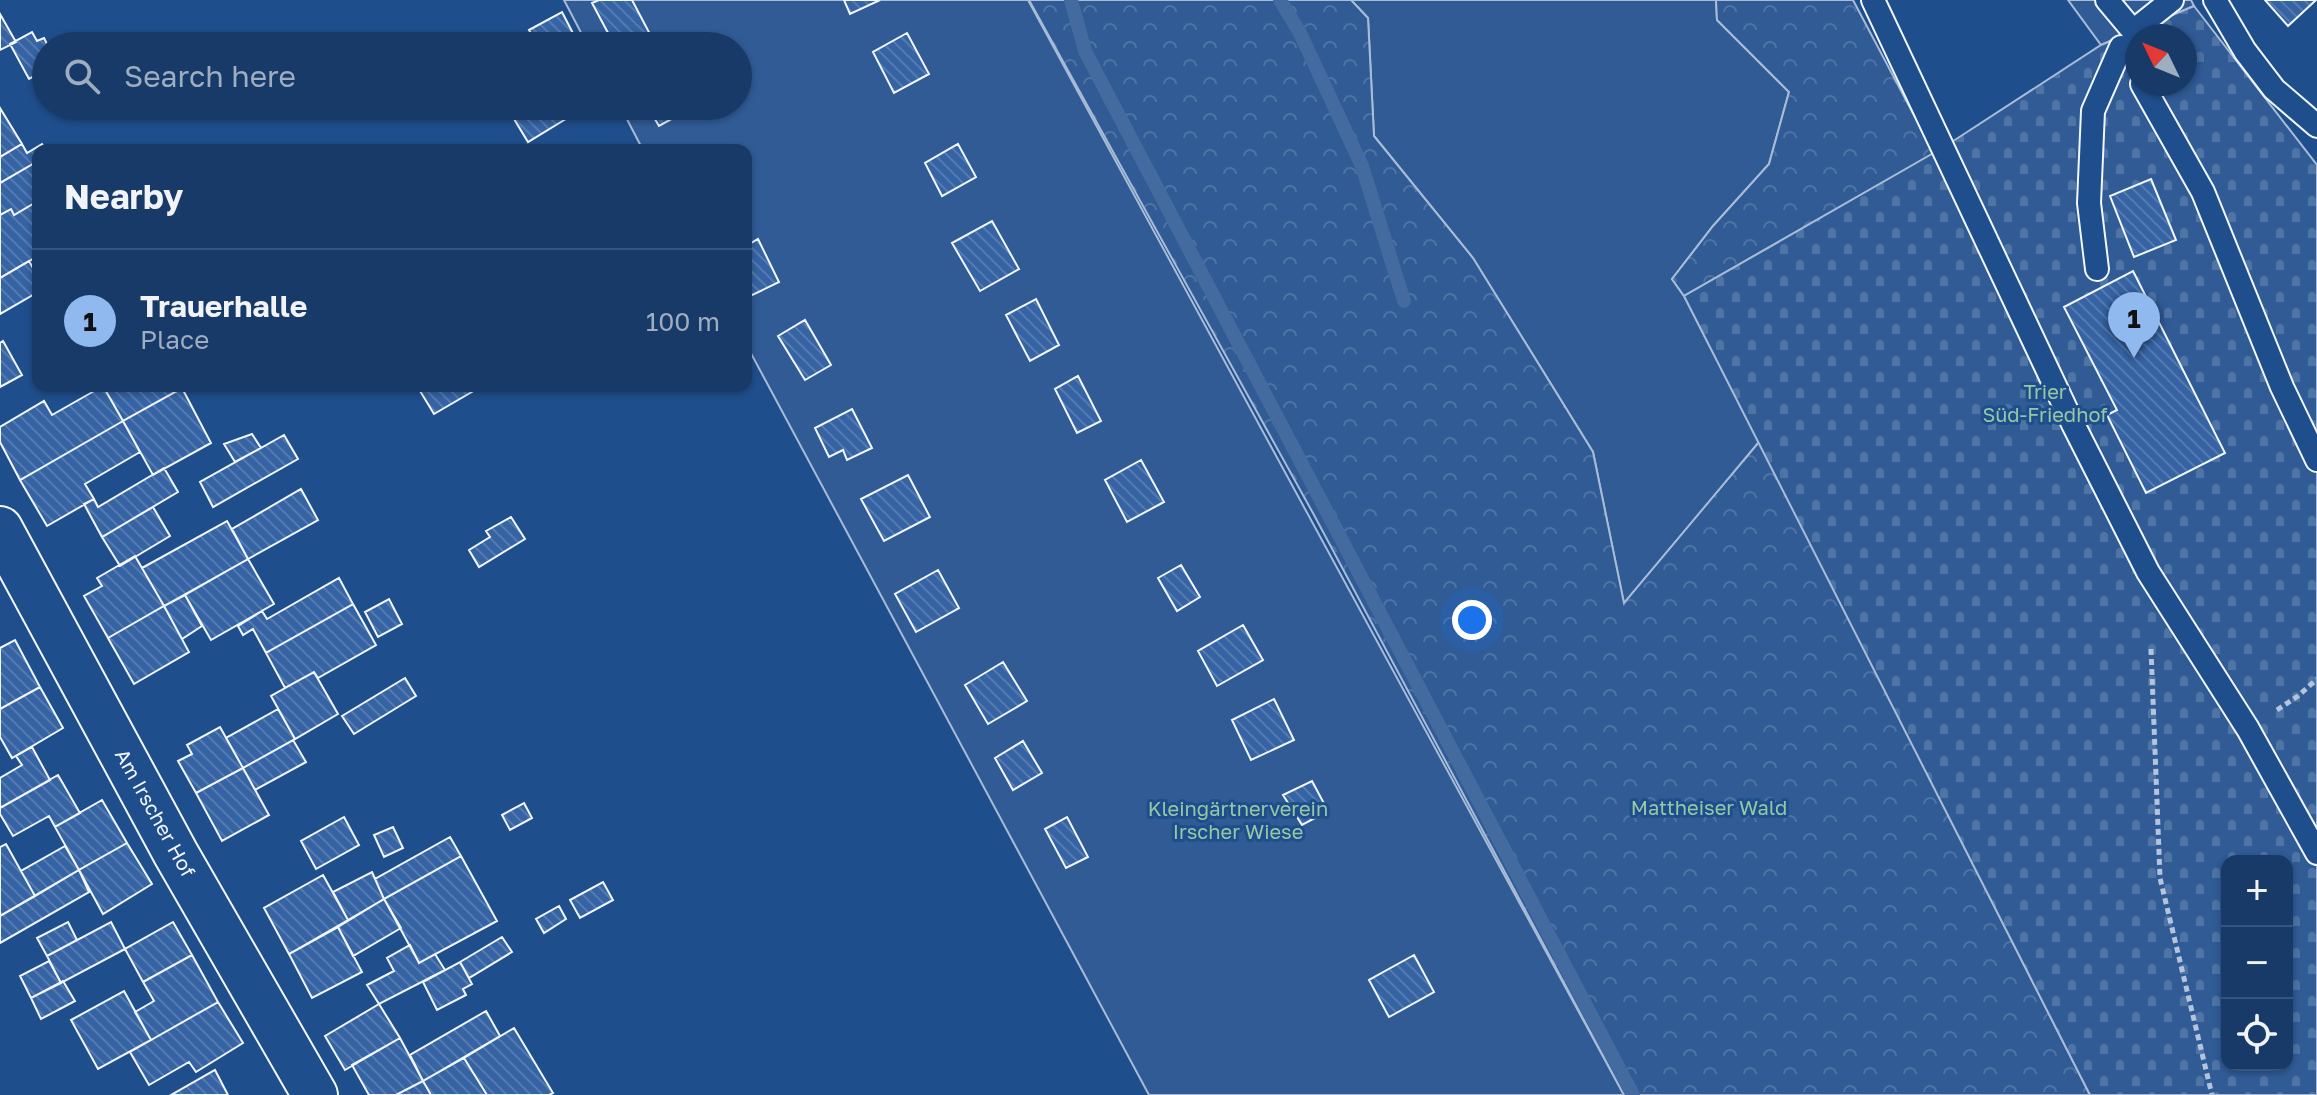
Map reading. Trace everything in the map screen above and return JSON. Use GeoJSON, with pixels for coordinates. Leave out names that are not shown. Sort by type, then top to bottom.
{"type":"FeatureCollection","features":[{"type":"Feature","properties":{"kind":"street","name":"Am Irscher Hof"},"geometry":{"type":"LineString","coordinates":[[0,529],[176,854],[315,1095]]}},
{"type":"Feature","properties":{"kind":"lane"},"geometry":{"type":"LineString","coordinates":[[1873,0],[2066,410],[2148,572],[2248,729],[2317,853]]}},
{"type":"Feature","properties":{"kind":"lane"},"geometry":{"type":"LineString","coordinates":[[2107,0],[2125,35]]}},
{"type":"Feature","properties":{"kind":"lane"},"geometry":{"type":"LineString","coordinates":[[2144,24],[2172,0]]}},
{"type":"Feature","properties":{"kind":"lane"},"geometry":{"type":"LineString","coordinates":[[2215,0],[2245,51],[2274,89],[2317,126]]}},
{"type":"Feature","properties":{"kind":"lane"},"geometry":{"type":"LineString","coordinates":[[2097,269],[2089,203],[2093,111],[2125,43]]}},
{"type":"Feature","properties":{"kind":"lane"},"geometry":{"type":"LineString","coordinates":[[2149,96],[2203,192],[2282,387],[2317,460]]}},
{"type":"Feature","properties":{"kind":"path"},"geometry":{"type":"LineString","coordinates":[[2151,648],[2160,878],[2212,1095]]}},
{"type":"Feature","properties":{"kind":"path"},"geometry":{"type":"LineString","coordinates":[[2298,696],[2317,679]]}},
{"type":"Feature","properties":{"kind":"shaded area","name":"Kleingärtnerverein Irscher Wiese"},"geometry":{"type":"Polygon","coordinates":[[[564,0],[1028,0],[1624,1095],[1149,1095],[752,355],[752,144],[640,144],[627,120],[752,120],[752,32],[581,32],[564,0]]]}},
{"type":"Feature","properties":{"kind":"shaded area"},"geometry":{"type":"Polygon","coordinates":[[[1351,0],[1716,0],[1717,20],[1789,92],[1769,164],[1713,226],[1672,279],[1684,296],[1759,442],[1624,604],[1593,452],[1473,258],[1374,136],[1368,18],[1351,0]]]}},
{"type":"Feature","properties":{"kind":"shaded area"},"geometry":{"type":"Polygon","coordinates":[[[2068,0],[2191,0],[2194,6],[2151,24],[2125,24],[2125,35],[2101,45],[2068,0]]]}},
{"type":"Feature","properties":{"kind":"green space","name":"Mattheiser Wald"},"geometry":{"type":"Polygon","coordinates":[[[1029,0],[1351,0],[1368,18],[1374,136],[1473,258],[1593,452],[1624,603],[1759,442],[2090,1095],[1624,1095],[1314,515],[1029,0]]]}},
{"type":"Feature","properties":{"kind":"green space"},"geometry":{"type":"Polygon","coordinates":[[[1716,0],[1853,0],[1934,153],[1684,296],[1672,279],[1713,226],[1769,164],[1789,92],[1717,20],[1716,0]]]}},
{"type":"Feature","properties":{"kind":"green space","name":"Trier Süd-Friedhof"},"geometry":{"type":"Polygon","coordinates":[[[2194,6],[2317,165],[2317,1095],[2090,1095],[1684,296],[1944,147],[2101,45],[2125,35],[2125,96],[2197,96],[2197,24],[2151,24],[2194,6]]]}},
{"type":"Feature","properties":{"kind":"building"},"geometry":{"type":"Polygon","coordinates":[[[599,0],[632,0],[649,32],[608,32],[592,3],[599,0]]]}},
{"type":"Feature","properties":{"kind":"building"},"geometry":{"type":"Polygon","coordinates":[[[844,0],[880,0],[850,14],[844,0]]]}},
{"type":"Feature","properties":{"kind":"building"},"geometry":{"type":"Polygon","coordinates":[[[2265,0],[2316,0],[2288,26],[2265,0]]]}},
{"type":"Feature","properties":{"kind":"building"},"geometry":{"type":"Polygon","coordinates":[[[562,12],[572,32],[530,32],[562,12]]]}},
{"type":"Feature","properties":{"kind":"building"},"geometry":{"type":"Polygon","coordinates":[[[0,14],[16,42],[0,50],[0,14]]]}},
{"type":"Feature","properties":{"kind":"building"},"geometry":{"type":"Polygon","coordinates":[[[32,32],[32,77],[29,79],[10,44],[32,32]]]}},
{"type":"Feature","properties":{"kind":"building"},"geometry":{"type":"Polygon","coordinates":[[[907,33],[929,74],[894,93],[873,52],[907,33]]]}},
{"type":"Feature","properties":{"kind":"building"},"geometry":{"type":"Polygon","coordinates":[[[0,108],[22,144],[0,157],[0,108]]]}},
{"type":"Feature","properties":{"kind":"building"},"geometry":{"type":"Polygon","coordinates":[[[515,120],[564,120],[528,142],[515,120]]]}},
{"type":"Feature","properties":{"kind":"building"},"geometry":{"type":"Polygon","coordinates":[[[655,120],[670,120],[659,126],[655,120]]]}},
{"type":"Feature","properties":{"kind":"building"},"geometry":{"type":"Polygon","coordinates":[[[22,144],[27,153],[32,150],[32,164],[0,183],[0,157],[22,144]]]}},
{"type":"Feature","properties":{"kind":"building"},"geometry":{"type":"Polygon","coordinates":[[[958,144],[976,177],[942,196],[925,163],[958,144]]]}},
{"type":"Feature","properties":{"kind":"building"},"geometry":{"type":"Polygon","coordinates":[[[32,164],[32,204],[14,215],[11,209],[0,215],[0,183],[32,164]]]}},
{"type":"Feature","properties":{"kind":"building"},"geometry":{"type":"Polygon","coordinates":[[[2151,179],[2176,240],[2134,257],[2110,196],[2151,179]]]}},
{"type":"Feature","properties":{"kind":"building"},"geometry":{"type":"Polygon","coordinates":[[[32,204],[32,259],[0,278],[0,215],[11,209],[14,215],[32,204]]]}},
{"type":"Feature","properties":{"kind":"building"},"geometry":{"type":"Polygon","coordinates":[[[992,221],[1019,269],[980,291],[952,243],[992,221]]]}},
{"type":"Feature","properties":{"kind":"building"},"geometry":{"type":"Polygon","coordinates":[[[758,239],[779,282],[752,295],[752,242],[758,239]]]}},
{"type":"Feature","properties":{"kind":"building"},"geometry":{"type":"Polygon","coordinates":[[[29,261],[32,266],[32,295],[0,314],[0,278],[29,261]]]}},
{"type":"Feature","properties":{"kind":"building"},"geometry":{"type":"Polygon","coordinates":[[[2133,271],[2225,453],[2146,493],[2107,415],[2117,410],[2064,307],[2133,271]]]}},
{"type":"Feature","properties":{"kind":"building"},"geometry":{"type":"Polygon","coordinates":[[[1036,299],[1059,345],[1030,361],[1006,315],[1036,299]]]}},
{"type":"Feature","properties":{"kind":"building"},"geometry":{"type":"Polygon","coordinates":[[[805,320],[831,365],[805,380],[778,336],[805,320]]]}},
{"type":"Feature","properties":{"kind":"building"},"geometry":{"type":"Polygon","coordinates":[[[3,341],[22,375],[0,387],[0,343],[3,341]]]}},
{"type":"Feature","properties":{"kind":"building"},"geometry":{"type":"Polygon","coordinates":[[[1078,376],[1101,421],[1077,433],[1055,389],[1078,376]]]}},
{"type":"Feature","properties":{"kind":"building"},"geometry":{"type":"Polygon","coordinates":[[[92,392],[106,392],[123,421],[20,480],[0,442],[0,427],[44,401],[52,415],[92,392]]]}},
{"type":"Feature","properties":{"kind":"building"},"geometry":{"type":"Polygon","coordinates":[[[106,392],[175,392],[123,421],[106,392]]]}},
{"type":"Feature","properties":{"kind":"building"},"geometry":{"type":"Polygon","coordinates":[[[175,392],[184,392],[211,443],[153,475],[123,421],[175,392]]]}},
{"type":"Feature","properties":{"kind":"building"},"geometry":{"type":"Polygon","coordinates":[[[421,392],[472,392],[434,414],[421,392]]]}},
{"type":"Feature","properties":{"kind":"building"},"geometry":{"type":"Polygon","coordinates":[[[852,409],[872,448],[847,460],[843,450],[829,457],[815,428],[852,409]]]}},
{"type":"Feature","properties":{"kind":"building"},"geometry":{"type":"Polygon","coordinates":[[[123,421],[140,452],[85,484],[94,499],[47,526],[20,480],[123,421]]]}},
{"type":"Feature","properties":{"kind":"building"},"geometry":{"type":"Polygon","coordinates":[[[252,434],[261,448],[235,462],[224,444],[252,434]]]}},
{"type":"Feature","properties":{"kind":"building"},"geometry":{"type":"Polygon","coordinates":[[[284,435],[298,459],[213,507],[200,482],[284,435]]]}},
{"type":"Feature","properties":{"kind":"building"},"geometry":{"type":"Polygon","coordinates":[[[1141,460],[1164,502],[1127,522],[1105,480],[1141,460]]]}},
{"type":"Feature","properties":{"kind":"building"},"geometry":{"type":"Polygon","coordinates":[[[164,468],[178,492],[102,537],[84,504],[94,499],[98,507],[164,468]]]}},
{"type":"Feature","properties":{"kind":"building"},"geometry":{"type":"Polygon","coordinates":[[[908,475],[930,517],[884,541],[861,499],[908,475]]]}},
{"type":"Feature","properties":{"kind":"building"},"geometry":{"type":"Polygon","coordinates":[[[301,489],[318,520],[248,559],[232,529],[301,489]]]}},
{"type":"Feature","properties":{"kind":"building"},"geometry":{"type":"Polygon","coordinates":[[[153,507],[170,536],[120,566],[102,537],[153,507]]]}},
{"type":"Feature","properties":{"kind":"building"},"geometry":{"type":"Polygon","coordinates":[[[511,517],[525,539],[479,567],[469,550],[490,537],[486,531],[511,517]]]}},
{"type":"Feature","properties":{"kind":"building"},"geometry":{"type":"Polygon","coordinates":[[[227,521],[248,559],[164,606],[142,568],[227,521]]]}},
{"type":"Feature","properties":{"kind":"building"},"geometry":{"type":"Polygon","coordinates":[[[135,556],[164,606],[108,638],[84,596],[102,586],[97,578],[135,556]]]}},
{"type":"Feature","properties":{"kind":"building"},"geometry":{"type":"Polygon","coordinates":[[[248,559],[274,604],[211,640],[185,595],[248,559]]]}},
{"type":"Feature","properties":{"kind":"building"},"geometry":{"type":"Polygon","coordinates":[[[1181,565],[1200,597],[1177,611],[1158,578],[1181,565]]]}},
{"type":"Feature","properties":{"kind":"building"},"geometry":{"type":"Polygon","coordinates":[[[938,570],[959,608],[916,632],[895,594],[938,570]]]}},
{"type":"Feature","properties":{"kind":"building"},"geometry":{"type":"Polygon","coordinates":[[[339,578],[353,604],[266,653],[253,629],[243,635],[238,626],[262,611],[267,619],[339,578]]]}},
{"type":"Feature","properties":{"kind":"building"},"geometry":{"type":"Polygon","coordinates":[[[185,595],[202,626],[182,639],[164,606],[185,595]]]}},
{"type":"Feature","properties":{"kind":"building"},"geometry":{"type":"Polygon","coordinates":[[[389,599],[402,624],[378,637],[365,612],[389,599]]]}},
{"type":"Feature","properties":{"kind":"building"},"geometry":{"type":"Polygon","coordinates":[[[353,604],[376,645],[318,678],[314,672],[285,688],[266,653],[353,604]]]}},
{"type":"Feature","properties":{"kind":"building"},"geometry":{"type":"Polygon","coordinates":[[[164,606],[189,652],[134,684],[108,638],[164,606]]]}},
{"type":"Feature","properties":{"kind":"building"},"geometry":{"type":"Polygon","coordinates":[[[1243,625],[1263,660],[1217,686],[1198,651],[1243,625]]]}},
{"type":"Feature","properties":{"kind":"building"},"geometry":{"type":"Polygon","coordinates":[[[15,640],[40,687],[0,709],[0,648],[15,640]]]}},
{"type":"Feature","properties":{"kind":"building"},"geometry":{"type":"Polygon","coordinates":[[[1003,662],[1027,701],[988,724],[965,685],[1003,662]]]}},
{"type":"Feature","properties":{"kind":"building"},"geometry":{"type":"Polygon","coordinates":[[[314,672],[338,714],[295,739],[271,696],[314,672]]]}},
{"type":"Feature","properties":{"kind":"building"},"geometry":{"type":"Polygon","coordinates":[[[405,678],[416,696],[354,734],[342,716],[405,678]]]}},
{"type":"Feature","properties":{"kind":"building"},"geometry":{"type":"Polygon","coordinates":[[[40,687],[63,728],[12,758],[0,737],[0,709],[40,687]]]}},
{"type":"Feature","properties":{"kind":"building"},"geometry":{"type":"Polygon","coordinates":[[[1274,699],[1294,740],[1251,760],[1232,720],[1274,699]]]}},
{"type":"Feature","properties":{"kind":"building"},"geometry":{"type":"Polygon","coordinates":[[[278,709],[295,739],[243,768],[226,738],[278,709]]]}},
{"type":"Feature","properties":{"kind":"building"},"geometry":{"type":"Polygon","coordinates":[[[220,727],[243,768],[196,793],[178,761],[192,754],[187,745],[220,727]]]}},
{"type":"Feature","properties":{"kind":"building"},"geometry":{"type":"Polygon","coordinates":[[[293,740],[306,762],[255,790],[243,768],[293,740]]]}},
{"type":"Feature","properties":{"kind":"building"},"geometry":{"type":"Polygon","coordinates":[[[1023,741],[1042,773],[1013,790],[995,758],[1023,741]]]}},
{"type":"Feature","properties":{"kind":"building"},"geometry":{"type":"Polygon","coordinates":[[[32,747],[50,780],[0,808],[0,778],[22,765],[16,756],[32,747]]]}},
{"type":"Feature","properties":{"kind":"building"},"geometry":{"type":"Polygon","coordinates":[[[243,768],[269,815],[222,841],[196,793],[243,768]]]}},
{"type":"Feature","properties":{"kind":"building"},"geometry":{"type":"Polygon","coordinates":[[[58,775],[80,813],[55,827],[49,816],[13,836],[0,814],[0,808],[58,775]]]}},
{"type":"Feature","properties":{"kind":"building"},"geometry":{"type":"Polygon","coordinates":[[[1312,781],[1328,811],[1302,825],[1283,795],[1312,781]]]}},
{"type":"Feature","properties":{"kind":"building"},"geometry":{"type":"Polygon","coordinates":[[[102,800],[127,843],[79,870],[55,827],[102,800]]]}},
{"type":"Feature","properties":{"kind":"building"},"geometry":{"type":"Polygon","coordinates":[[[524,803],[532,818],[510,830],[502,815],[524,803]]]}},
{"type":"Feature","properties":{"kind":"building"},"geometry":{"type":"Polygon","coordinates":[[[344,817],[359,845],[316,869],[301,841],[344,817]]]}},
{"type":"Feature","properties":{"kind":"building"},"geometry":{"type":"Polygon","coordinates":[[[1067,817],[1088,857],[1066,868],[1045,829],[1067,817]]]}},
{"type":"Feature","properties":{"kind":"building"},"geometry":{"type":"Polygon","coordinates":[[[393,827],[403,848],[384,857],[374,835],[393,827]]]}},
{"type":"Feature","properties":{"kind":"building"},"geometry":{"type":"Polygon","coordinates":[[[450,837],[461,856],[384,899],[375,879],[450,837]]]}},
{"type":"Feature","properties":{"kind":"building"},"geometry":{"type":"Polygon","coordinates":[[[127,843],[152,884],[103,914],[79,870],[127,843]]]}},
{"type":"Feature","properties":{"kind":"building"},"geometry":{"type":"Polygon","coordinates":[[[6,844],[35,896],[0,916],[0,847],[6,844]]]}},
{"type":"Feature","properties":{"kind":"building"},"geometry":{"type":"Polygon","coordinates":[[[65,846],[79,870],[35,896],[21,871],[65,846]]]}},
{"type":"Feature","properties":{"kind":"building"},"geometry":{"type":"Polygon","coordinates":[[[461,856],[497,921],[419,963],[384,899],[461,856]]]}},
{"type":"Feature","properties":{"kind":"building"},"geometry":{"type":"Polygon","coordinates":[[[79,870],[89,892],[0,943],[0,916],[79,870]]]}},
{"type":"Feature","properties":{"kind":"building"},"geometry":{"type":"Polygon","coordinates":[[[372,872],[384,899],[348,920],[333,892],[372,872]]]}},
{"type":"Feature","properties":{"kind":"building"},"geometry":{"type":"Polygon","coordinates":[[[323,875],[348,920],[289,954],[264,908],[323,875]]]}},
{"type":"Feature","properties":{"kind":"building"},"geometry":{"type":"Polygon","coordinates":[[[603,882],[613,900],[580,918],[570,900],[603,882]]]}},
{"type":"Feature","properties":{"kind":"building"},"geometry":{"type":"Polygon","coordinates":[[[384,899],[401,928],[353,956],[338,927],[384,899]]]}},
{"type":"Feature","properties":{"kind":"building"},"geometry":{"type":"Polygon","coordinates":[[[559,906],[566,919],[544,933],[536,919],[559,906]]]}},
{"type":"Feature","properties":{"kind":"building"},"geometry":{"type":"Polygon","coordinates":[[[68,922],[77,940],[47,956],[37,938],[68,922]]]}},
{"type":"Feature","properties":{"kind":"building"},"geometry":{"type":"Polygon","coordinates":[[[111,922],[125,949],[61,983],[47,956],[111,922]]]}},
{"type":"Feature","properties":{"kind":"building"},"geometry":{"type":"Polygon","coordinates":[[[173,922],[192,955],[143,982],[125,949],[173,922]]]}},
{"type":"Feature","properties":{"kind":"building"},"geometry":{"type":"Polygon","coordinates":[[[338,927],[362,972],[312,998],[289,954],[338,927]]]}},
{"type":"Feature","properties":{"kind":"building"},"geometry":{"type":"Polygon","coordinates":[[[502,937],[512,952],[469,978],[460,962],[502,937]]]}},
{"type":"Feature","properties":{"kind":"building"},"geometry":{"type":"Polygon","coordinates":[[[410,945],[419,963],[435,954],[445,970],[379,1004],[367,985],[394,971],[387,958],[410,945]]]}},
{"type":"Feature","properties":{"kind":"building"},"geometry":{"type":"Polygon","coordinates":[[[192,955],[218,1002],[151,1040],[135,1012],[154,1001],[143,982],[192,955]]]}},
{"type":"Feature","properties":{"kind":"building"},"geometry":{"type":"Polygon","coordinates":[[[1414,955],[1434,992],[1389,1017],[1369,980],[1414,955]]]}},
{"type":"Feature","properties":{"kind":"building"},"geometry":{"type":"Polygon","coordinates":[[[49,961],[61,983],[31,998],[20,976],[49,961]]]}},
{"type":"Feature","properties":{"kind":"building"},"geometry":{"type":"Polygon","coordinates":[[[460,962],[472,984],[463,989],[466,995],[437,1010],[423,982],[460,962]]]}},
{"type":"Feature","properties":{"kind":"building"},"geometry":{"type":"Polygon","coordinates":[[[63,981],[75,1001],[41,1019],[31,998],[63,981]]]}},
{"type":"Feature","properties":{"kind":"building"},"geometry":{"type":"Polygon","coordinates":[[[124,991],[151,1040],[98,1069],[71,1020],[124,991]]]}},
{"type":"Feature","properties":{"kind":"building"},"geometry":{"type":"Polygon","coordinates":[[[218,1002],[243,1043],[196,1072],[189,1062],[149,1085],[130,1052],[218,1002]]]}},
{"type":"Feature","properties":{"kind":"building"},"geometry":{"type":"Polygon","coordinates":[[[379,1004],[400,1038],[345,1070],[325,1036],[379,1004]]]}},
{"type":"Feature","properties":{"kind":"building"},"geometry":{"type":"Polygon","coordinates":[[[486,1011],[500,1036],[423,1081],[410,1055],[486,1011]]]}},
{"type":"Feature","properties":{"kind":"building"},"geometry":{"type":"Polygon","coordinates":[[[514,1028],[553,1093],[487,1095],[464,1058],[514,1028]]]}},
{"type":"Feature","properties":{"kind":"building"},"geometry":{"type":"Polygon","coordinates":[[[400,1038],[423,1081],[396,1095],[369,1095],[352,1065],[400,1038]]]}},
{"type":"Feature","properties":{"kind":"building"},"geometry":{"type":"Polygon","coordinates":[[[464,1058],[487,1095],[431,1095],[423,1081],[464,1058]]]}},
{"type":"Feature","properties":{"kind":"building"},"geometry":{"type":"Polygon","coordinates":[[[215,1070],[228,1095],[171,1095],[215,1070]]]}},
{"type":"Feature","properties":{"kind":"building"},"geometry":{"type":"Polygon","coordinates":[[[423,1081],[431,1095],[396,1095],[423,1081]]]}},
{"type":"Feature","properties":{"kind":"waterway"},"geometry":{"type":"LineString","coordinates":[[1071,0],[1085,51],[1633,1095]]}},
{"type":"Feature","properties":{"kind":"waterway"},"geometry":{"type":"LineString","coordinates":[[1280,0],[1300,33],[1362,166],[1404,301]]}},
{"type":"Feature","properties":{"kind":"place","name":"Trauerhalle"},"geometry":{"type":"Point","coordinates":[2134,358]}}]}
